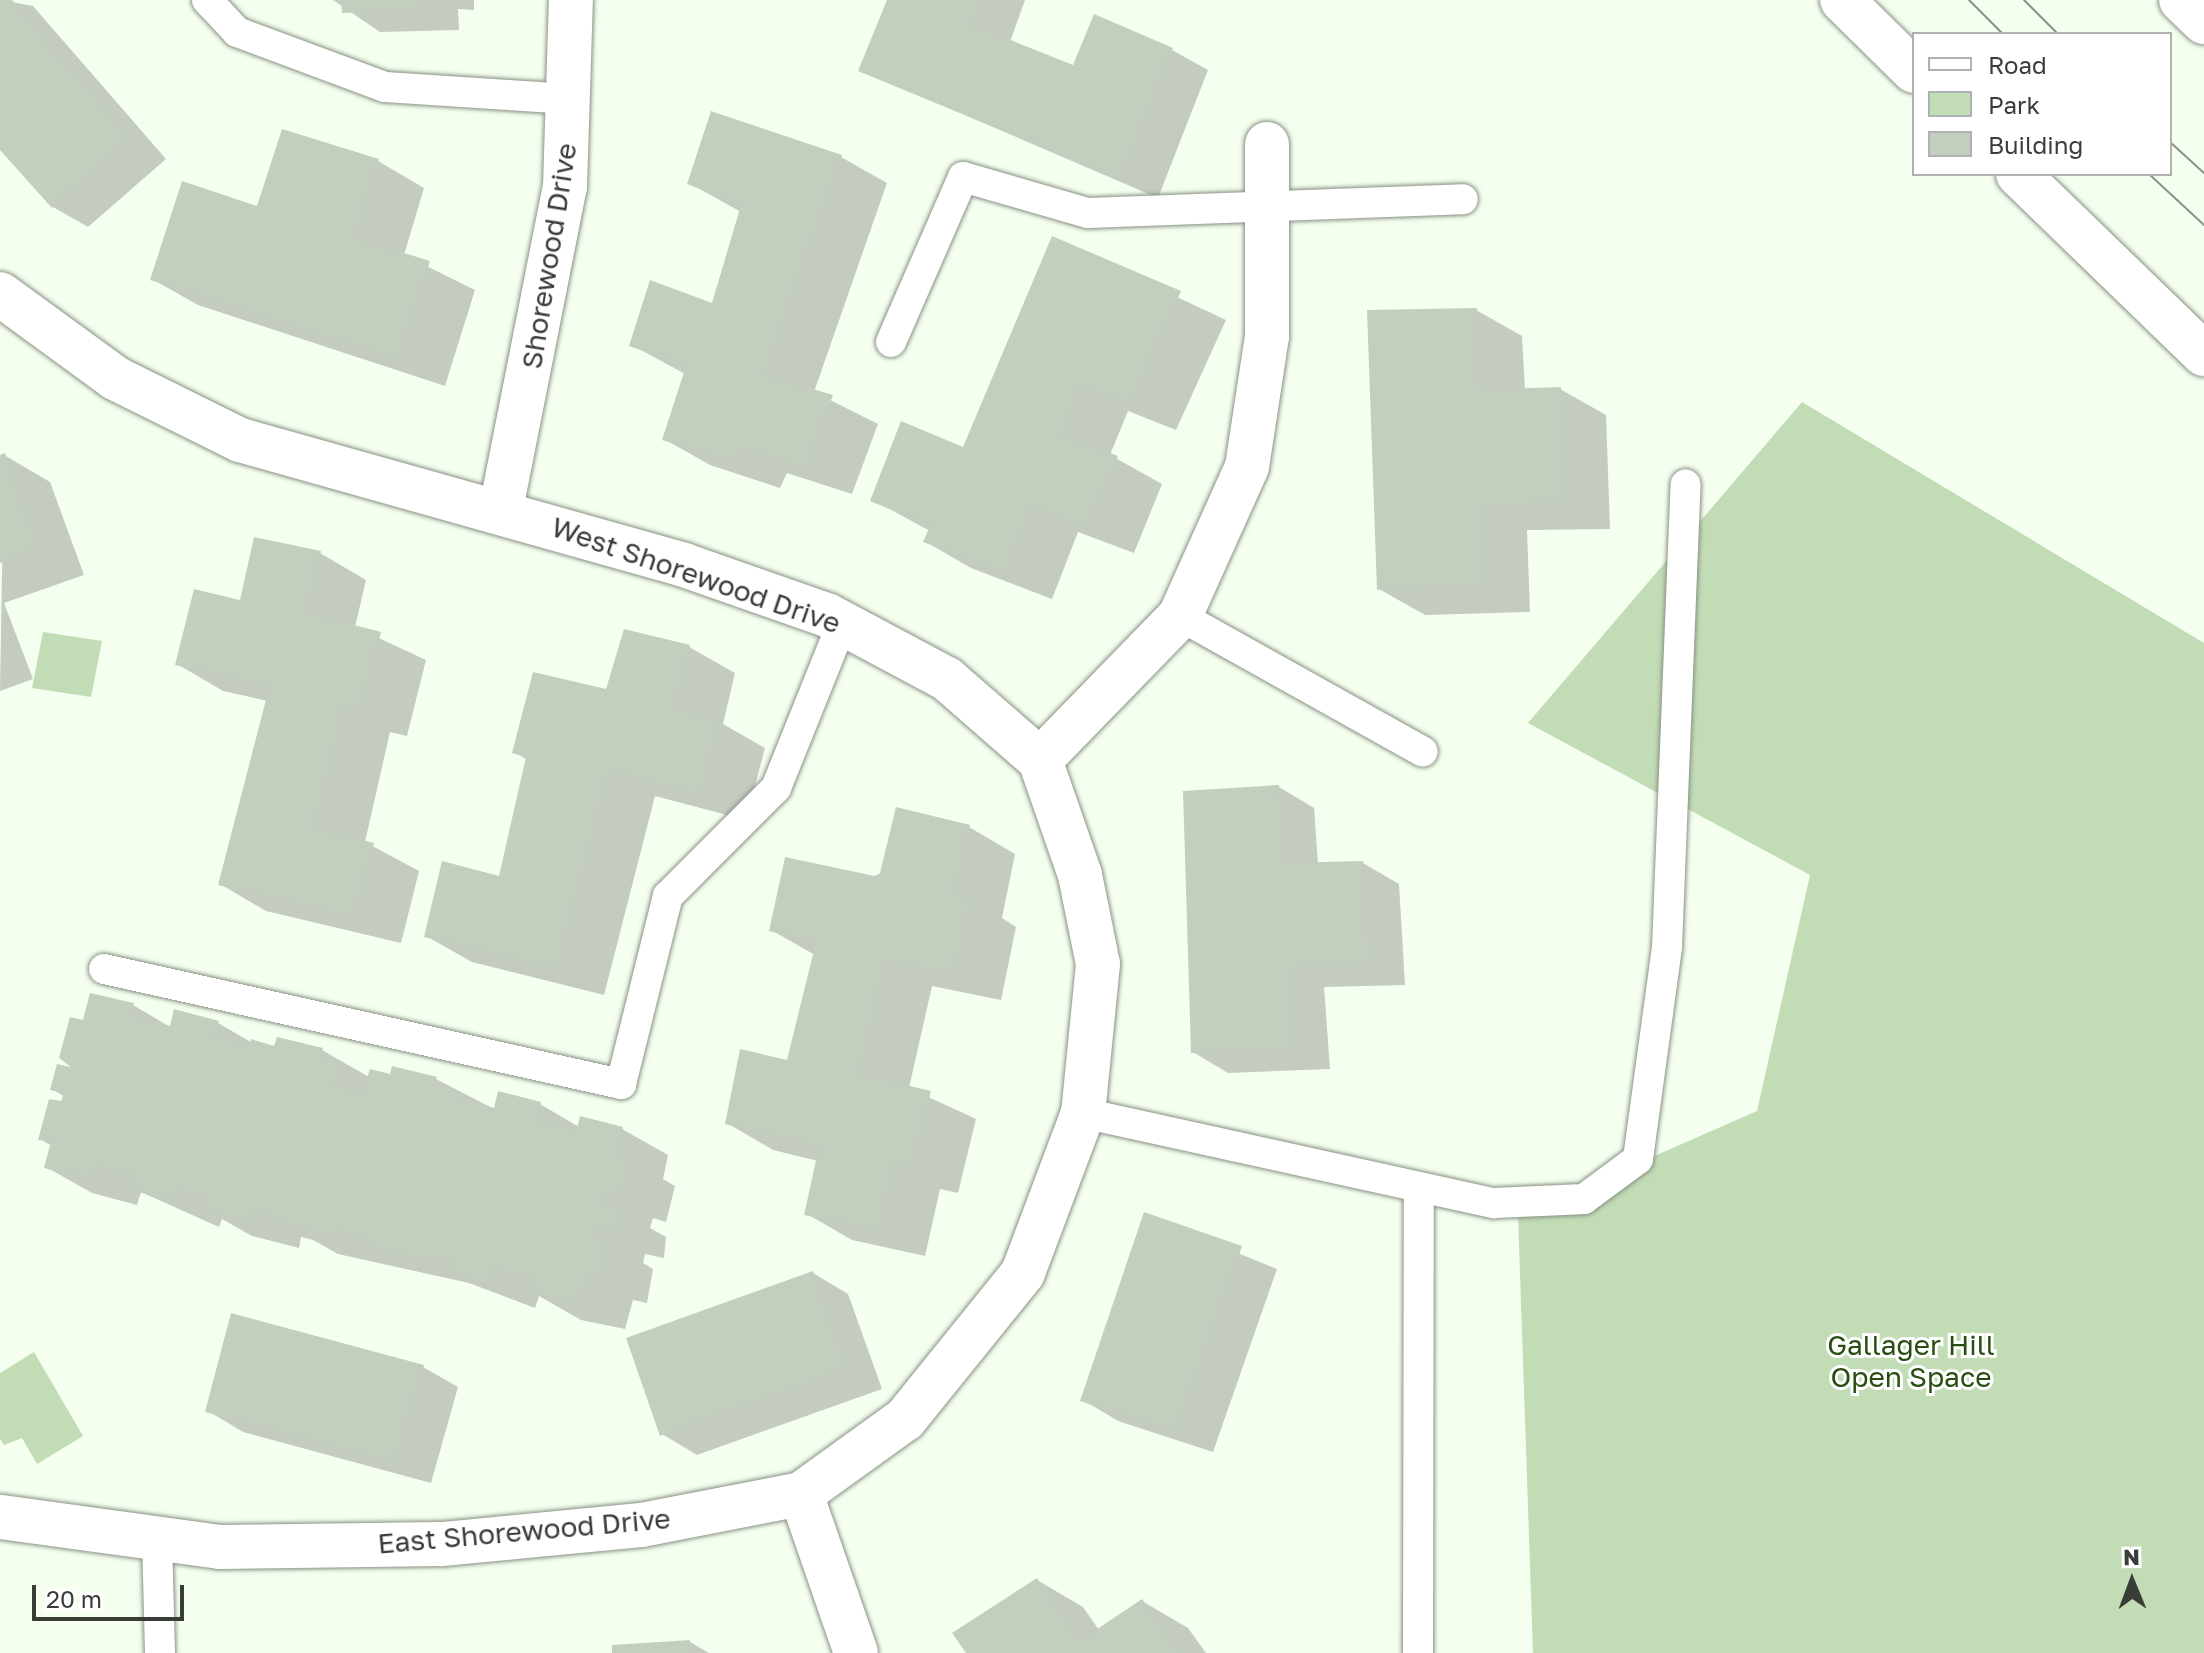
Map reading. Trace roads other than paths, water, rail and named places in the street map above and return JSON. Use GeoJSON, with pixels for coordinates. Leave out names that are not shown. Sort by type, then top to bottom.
{"type":"FeatureCollection","features":[{"type":"Feature","properties":{"kind":"main road","name":"Shorewood Drive"},"geometry":{"type":"LineString","coordinates":[[501,509],[547,305],[570,99],[571,0]]}},
{"type":"Feature","properties":{"kind":"main road"},"geometry":{"type":"LineString","coordinates":[[1842,0],[1912,69]]}},
{"type":"Feature","properties":{"kind":"main road"},"geometry":{"type":"LineString","coordinates":[[2181,0],[2204,22]]}},
{"type":"Feature","properties":{"kind":"main road"},"geometry":{"type":"LineString","coordinates":[[1040,760],[1180,616],[1247,467],[1267,337],[1267,144]]}},
{"type":"Feature","properties":{"kind":"main road"},"geometry":{"type":"LineString","coordinates":[[2020,176],[2204,354]]}},
{"type":"Feature","properties":{"kind":"main road","name":"West Shorewood Drive"},"geometry":{"type":"LineString","coordinates":[[0,294],[115,378],[240,440],[501,509],[842,624],[947,679],[1040,760],[1080,875],[1098,964],[1083,1113]]}},
{"type":"Feature","properties":{"kind":"main road","name":"East Shorewood Drive"},"geometry":{"type":"LineString","coordinates":[[0,1517],[220,1547],[442,1544],[641,1525],[801,1494],[905,1419],[982,1331],[1023,1273],[1083,1113]]}},
{"type":"Feature","properties":{"kind":"main road"},"geometry":{"type":"LineString","coordinates":[[801,1494],[856,1653]]}},
{"type":"Feature","properties":{"kind":"lane"},"geometry":{"type":"LineString","coordinates":[[207,0],[237,32],[385,87],[570,99]]}},
{"type":"Feature","properties":{"kind":"lane"},"geometry":{"type":"LineString","coordinates":[[891,342],[963,177],[1088,213],[1267,202],[1463,199]]}},
{"type":"Feature","properties":{"kind":"lane"},"geometry":{"type":"LineString","coordinates":[[1083,1113],[1494,1203],[1584,1199],[1638,1159],[1667,947],[1686,484]]}},
{"type":"Feature","properties":{"kind":"lane"},"geometry":{"type":"LineString","coordinates":[[1180,616],[1423,752]]}},
{"type":"Feature","properties":{"kind":"lane"},"geometry":{"type":"LineString","coordinates":[[104,969],[621,1084],[668,896],[776,788],[842,624]]}},
{"type":"Feature","properties":{"kind":"lane"},"geometry":{"type":"LineString","coordinates":[[1418,1653],[1419,1188]]}},
{"type":"Feature","properties":{"kind":"lane"},"geometry":{"type":"LineString","coordinates":[[157,1538],[160,1653]]}},
{"type":"Feature","properties":{"kind":"tram line"},"geometry":{"type":"LineString","coordinates":[[1969,0],[2001,32]]}},
{"type":"Feature","properties":{"kind":"tram line"},"geometry":{"type":"LineString","coordinates":[[2024,0],[2056,32]]}},
{"type":"Feature","properties":{"kind":"tram line"},"geometry":{"type":"LineString","coordinates":[[2172,144],[2204,173]]}},
{"type":"Feature","properties":{"kind":"tram line"},"geometry":{"type":"LineString","coordinates":[[2151,176],[2204,225]]}},
{"type":"Feature","properties":{"kind":"park label","name":"Gallager Hill Open Space"},"geometry":{"type":"Point","coordinates":[1911,1361]}}]}
